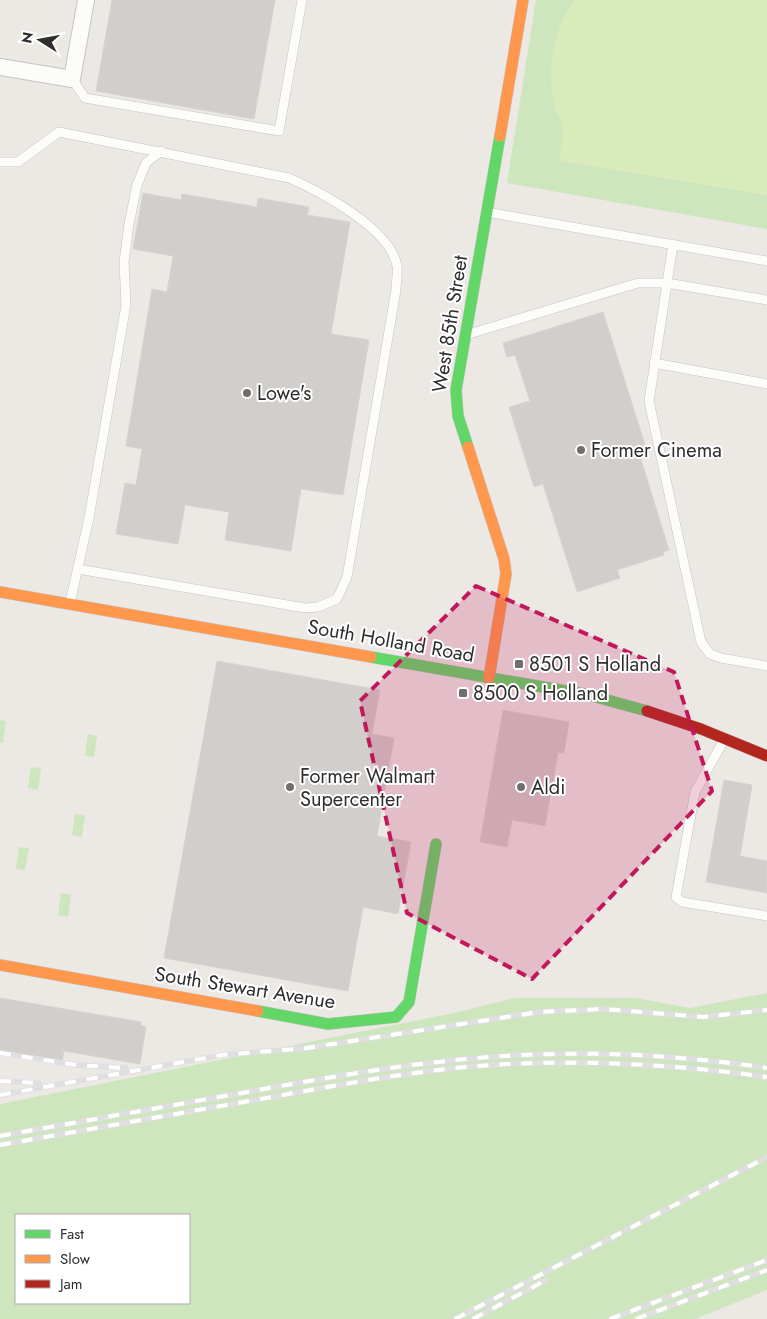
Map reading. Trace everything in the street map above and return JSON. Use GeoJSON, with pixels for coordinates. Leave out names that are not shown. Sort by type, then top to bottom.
{"type":"FeatureCollection","features":[{"type":"Feature","properties":{"kind":"street"},"geometry":{"type":"LineString","coordinates":[[0,66],[72,79],[86,0]]}},
{"type":"Feature","properties":{"kind":"street","name":"West 85th Street"},"geometry":{"type":"LineString","coordinates":[[489,678],[506,574],[504,558],[458,416],[456,390],[523,0]]}},
{"type":"Feature","properties":{"kind":"street","name":"South Holland Road"},"geometry":{"type":"LineString","coordinates":[[0,592],[589,695],[673,717],[767,756]]}},
{"type":"Feature","properties":{"kind":"street","name":"South Stewart Avenue"},"geometry":{"type":"LineString","coordinates":[[0,964],[328,1024],[396,1017],[409,1002],[436,844]]}},
{"type":"Feature","properties":{"kind":"lane"},"geometry":{"type":"LineString","coordinates":[[72,79],[85,98],[279,131],[302,0]]}},
{"type":"Feature","properties":{"kind":"lane"},"geometry":{"type":"LineString","coordinates":[[0,162],[18,162],[59,132],[289,178],[321,192],[345,207],[368,226],[390,249],[397,266],[396,290],[347,576],[337,599],[318,607],[305,608],[78,569]]}},
{"type":"Feature","properties":{"kind":"lane"},"geometry":{"type":"LineString","coordinates":[[70,604],[126,305],[124,262],[129,224],[137,185],[146,163],[161,151]]}},
{"type":"Feature","properties":{"kind":"lane"},"geometry":{"type":"LineString","coordinates":[[486,212],[767,261]]}},
{"type":"Feature","properties":{"kind":"lane"},"geometry":{"type":"LineString","coordinates":[[673,244],[649,401],[701,642],[710,654],[721,658],[767,666]]}},
{"type":"Feature","properties":{"kind":"lane"},"geometry":{"type":"LineString","coordinates":[[465,336],[638,283],[667,283],[767,300]]}},
{"type":"Feature","properties":{"kind":"lane"},"geometry":{"type":"LineString","coordinates":[[654,363],[767,384]]}},
{"type":"Feature","properties":{"kind":"lane"},"geometry":{"type":"LineString","coordinates":[[726,738],[695,792],[676,897],[682,902],[767,916]]}},
{"type":"Feature","properties":{"kind":"highlighted area"},"geometry":{"type":"Polygon","coordinates":[[[476,586],[674,672],[712,791],[532,979],[407,913],[360,701],[476,586]]]}},
{"type":"Feature","properties":{"kind":"green space"},"geometry":{"type":"Polygon","coordinates":[[[536,0],[767,0],[767,229],[507,183],[536,0]]]}},
{"type":"Feature","properties":{"kind":"green space"},"geometry":{"type":"Polygon","coordinates":[[[576,0],[767,0],[767,195],[559,161],[563,131],[554,105],[552,92],[553,50],[561,23],[576,0]]]}},
{"type":"Feature","properties":{"kind":"green space"},"geometry":{"type":"Polygon","coordinates":[[[0,720],[6,721],[3,743],[0,742],[0,720]]]}},
{"type":"Feature","properties":{"kind":"green space"},"geometry":{"type":"Polygon","coordinates":[[[88,734],[97,736],[94,757],[85,756],[88,734]]]}},
{"type":"Feature","properties":{"kind":"green space"},"geometry":{"type":"Polygon","coordinates":[[[31,767],[41,768],[38,790],[28,788],[31,767]]]}},
{"type":"Feature","properties":{"kind":"green space"},"geometry":{"type":"Polygon","coordinates":[[[75,814],[85,815],[82,837],[72,835],[75,814]]]}},
{"type":"Feature","properties":{"kind":"green space"},"geometry":{"type":"Polygon","coordinates":[[[19,847],[29,848],[25,870],[16,869],[19,847]]]}},
{"type":"Feature","properties":{"kind":"green space"},"geometry":{"type":"Polygon","coordinates":[[[61,893],[71,895],[68,917],[58,915],[61,893]]]}},
{"type":"Feature","properties":{"kind":"green space"},"geometry":{"type":"Polygon","coordinates":[[[767,993],[767,1290],[695,1319],[0,1319],[0,1104],[454,1013],[514,998],[636,998],[690,1008],[767,993]]]}},
{"type":"Feature","properties":{"kind":"building"},"geometry":{"type":"Polygon","coordinates":[[[112,0],[275,0],[254,119],[96,91],[112,0]]]}},
{"type":"Feature","properties":{"kind":"building","name":"Lowe's"},"geometry":{"type":"Polygon","coordinates":[[[143,193],[181,200],[182,194],[257,207],[258,198],[309,207],[307,215],[350,222],[331,334],[369,340],[343,495],[301,489],[291,551],[225,540],[229,512],[185,505],[178,544],[116,534],[125,483],[136,485],[142,449],[126,446],[152,289],[167,292],[173,256],[133,249],[143,193]]]}},
{"type":"Feature","properties":{"kind":"building","name":"Former Cinema"},"geometry":{"type":"Polygon","coordinates":[[[603,312],[646,448],[638,450],[669,550],[663,552],[664,555],[617,570],[620,578],[577,592],[543,484],[534,487],[509,407],[530,401],[515,355],[507,357],[503,343],[603,312]]]}},
{"type":"Feature","properties":{"kind":"building","name":"Former Walmart Supercenter"},"geometry":{"type":"Polygon","coordinates":[[[217,661],[380,690],[372,734],[394,738],[377,836],[411,842],[398,914],[363,907],[348,991],[164,958],[217,661]]]}},
{"type":"Feature","properties":{"kind":"building","name":"Aldi"},"geometry":{"type":"Polygon","coordinates":[[[503,710],[569,722],[564,753],[558,753],[545,826],[512,820],[507,847],[480,842],[503,710]]]}},
{"type":"Feature","properties":{"kind":"building"},"geometry":{"type":"Polygon","coordinates":[[[724,780],[752,785],[740,856],[767,861],[767,893],[706,882],[724,780]]]}},
{"type":"Feature","properties":{"kind":"building"},"geometry":{"type":"Polygon","coordinates":[[[0,998],[141,1022],[140,1025],[146,1027],[140,1064],[64,1051],[62,1061],[0,1050],[0,998]]]}},
{"type":"Feature","properties":{"kind":"railway"},"geometry":{"type":"LineString","coordinates":[[0,1095],[222,1055],[307,1048],[539,1012],[604,1009],[703,1017],[767,1010]]}},
{"type":"Feature","properties":{"kind":"railway"},"geometry":{"type":"LineString","coordinates":[[0,1053],[76,1065],[126,1068]]}},
{"type":"Feature","properties":{"kind":"railway"},"geometry":{"type":"LineString","coordinates":[[0,1136],[286,1085],[455,1060],[523,1055],[614,1054],[706,1060],[767,1068]]}},
{"type":"Feature","properties":{"kind":"railway"},"geometry":{"type":"LineString","coordinates":[[0,1145],[360,1081],[477,1066],[540,1063],[637,1064],[767,1077]]}},
{"type":"Feature","properties":{"kind":"railway"},"geometry":{"type":"LineString","coordinates":[[0,1081],[39,1083]]}},
{"type":"Feature","properties":{"kind":"railway"},"geometry":{"type":"LineString","coordinates":[[455,1319],[767,1157]]}},
{"type":"Feature","properties":{"kind":"railway"},"geometry":{"type":"LineString","coordinates":[[610,1319],[767,1260]]}},
{"type":"Feature","properties":{"kind":"railway"},"geometry":{"type":"LineString","coordinates":[[636,1319],[767,1270]]}},
{"type":"Feature","properties":{"kind":"railway"},"geometry":{"type":"LineString","coordinates":[[473,1319],[546,1280]]}},
{"type":"Feature","properties":{"kind":"traffic: fast"},"geometry":{"type":"LineString","coordinates":[[468,447],[458,416],[456,390],[500,136]]}},
{"type":"Feature","properties":{"kind":"traffic: fast"},"geometry":{"type":"LineString","coordinates":[[371,657],[589,695],[647,711]]}},
{"type":"Feature","properties":{"kind":"traffic: fast"},"geometry":{"type":"LineString","coordinates":[[258,1011],[328,1024],[396,1017],[409,1002],[436,844]]}},
{"type":"Feature","properties":{"kind":"traffic: slow"},"geometry":{"type":"LineString","coordinates":[[500,136],[523,0]]}},
{"type":"Feature","properties":{"kind":"traffic: slow"},"geometry":{"type":"LineString","coordinates":[[468,447],[504,559],[506,574],[489,678]]}},
{"type":"Feature","properties":{"kind":"traffic: slow"},"geometry":{"type":"LineString","coordinates":[[0,592],[371,657]]}},
{"type":"Feature","properties":{"kind":"traffic: slow"},"geometry":{"type":"LineString","coordinates":[[0,965],[258,1011]]}},
{"type":"Feature","properties":{"kind":"traffic: jam"},"geometry":{"type":"LineString","coordinates":[[647,711],[701,729],[767,756]]}},
{"type":"Feature","properties":{"kind":"place","name":"Lowe's"},"geometry":{"type":"Point","coordinates":[247,393]}},
{"type":"Feature","properties":{"kind":"place","name":"Former Cinema"},"geometry":{"type":"Point","coordinates":[581,450]}},
{"type":"Feature","properties":{"kind":"place","name":"8501 S Holland"},"geometry":{"type":"Point","coordinates":[519,664]}},
{"type":"Feature","properties":{"kind":"place","name":"8500 S Holland"},"geometry":{"type":"Point","coordinates":[463,693]}},
{"type":"Feature","properties":{"kind":"place","name":"Former Walmart Supercenter"},"geometry":{"type":"Point","coordinates":[290,787]}},
{"type":"Feature","properties":{"kind":"place","name":"Aldi"},"geometry":{"type":"Point","coordinates":[521,787]}}]}
